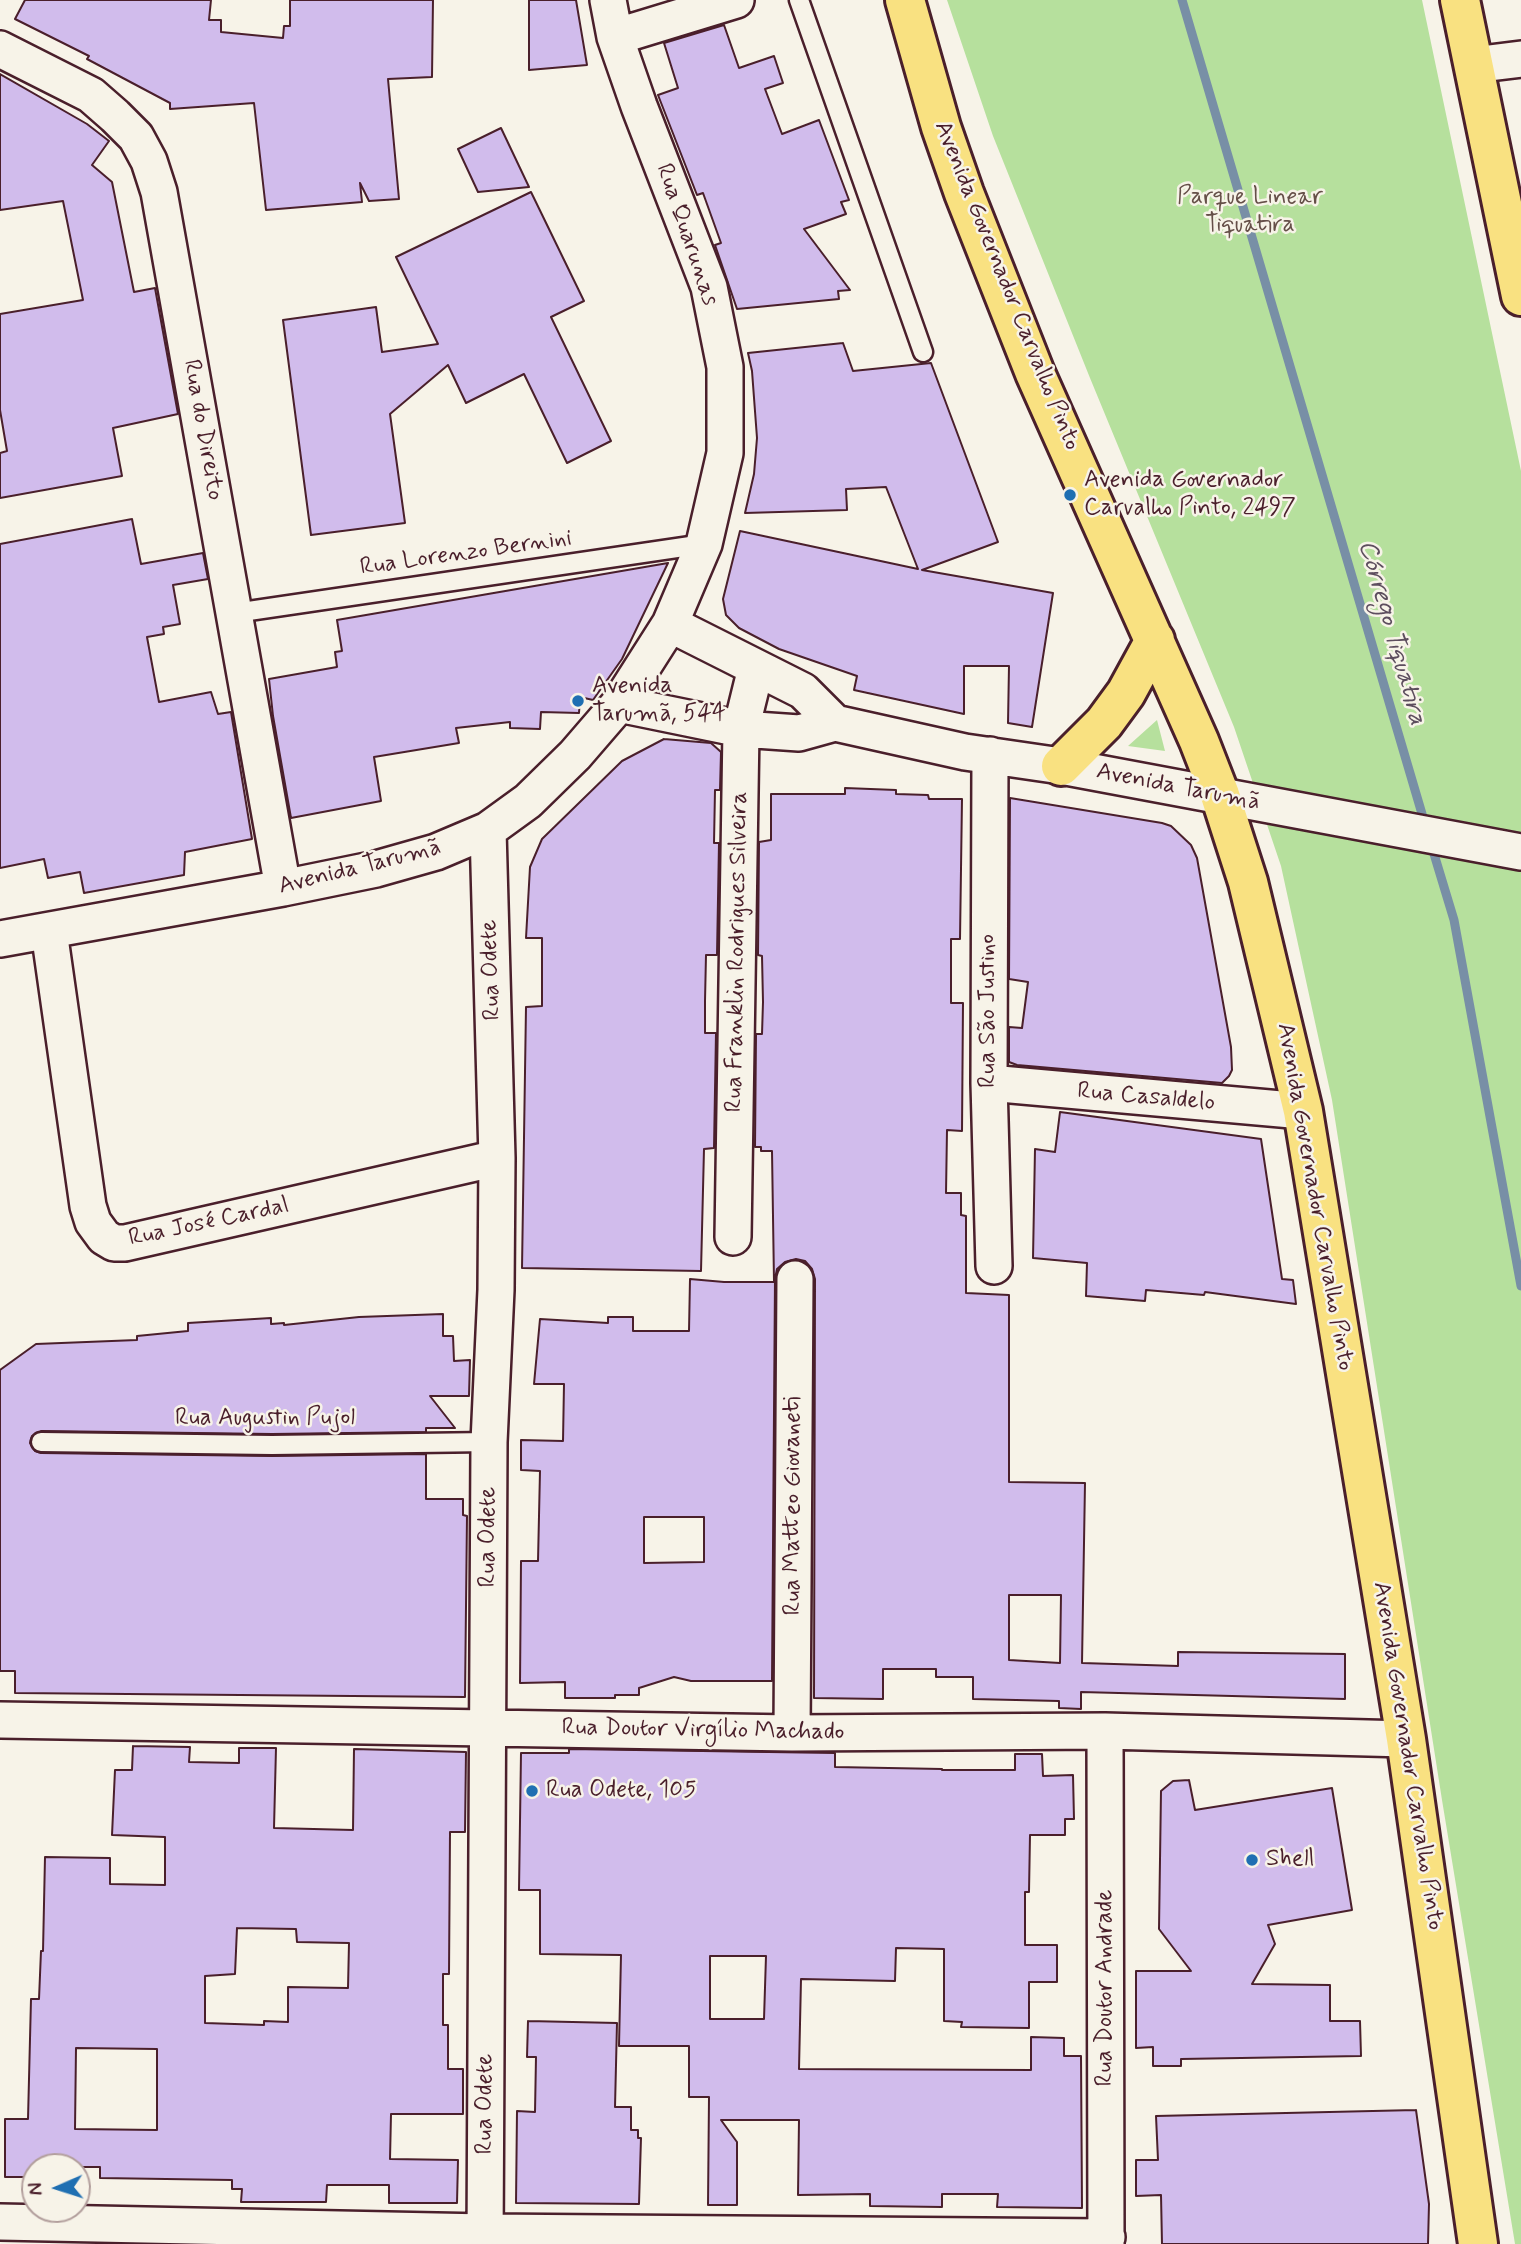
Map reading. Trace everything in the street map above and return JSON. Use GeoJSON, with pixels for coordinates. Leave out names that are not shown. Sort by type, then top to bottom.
{"type":"FeatureCollection","features":[{"type":"Feature","properties":{"kind":"main road","name":"Avenida Governador Carvalho Pinto"},"geometry":{"type":"LineString","coordinates":[[905,0],[941,127],[964,193],[1035,373],[1155,639],[1220,795],[1248,882],[1303,1111],[1406,1739],[1478,2244]]}},
{"type":"Feature","properties":{"kind":"main road"},"geometry":{"type":"LineString","coordinates":[[1460,0],[1521,296]]}},
{"type":"Feature","properties":{"kind":"main road"},"geometry":{"type":"LineString","coordinates":[[1061,766],[1126,693],[1155,639]]}},
{"type":"Feature","properties":{"kind":"street","name":"Rua Quarunas"},"geometry":{"type":"LineString","coordinates":[[608,0],[615,37],[709,287],[725,366],[725,453],[704,544],[670,624],[619,705]]}},
{"type":"Feature","properties":{"kind":"street"},"geometry":{"type":"LineString","coordinates":[[615,37],[736,0]]}},
{"type":"Feature","properties":{"kind":"street","name":"Rua do Direito"},"geometry":{"type":"LineString","coordinates":[[0,49],[91,95],[135,137],[149,161],[159,192],[283,888]]}},
{"type":"Feature","properties":{"kind":"street"},"geometry":{"type":"LineString","coordinates":[[1473,65],[1521,59]]}},
{"type":"Feature","properties":{"kind":"street"},"geometry":{"type":"LineString","coordinates":[[670,624],[803,691],[835,723]]}},
{"type":"Feature","properties":{"kind":"street","name":"Rua Franklin Rodrigues Silveira"},"geometry":{"type":"LineString","coordinates":[[733,1237],[741,729],[756,668]]}},
{"type":"Feature","properties":{"kind":"street","name":"Avenida Tarumã"},"geometry":{"type":"LineString","coordinates":[[0,939],[283,888],[376,869],[436,852],[488,830],[528,802],[575,755],[619,705],[741,729],[799,733],[835,723],[990,755],[1521,852]]}},
{"type":"Feature","properties":{"kind":"street","name":"Rua São Justino"},"geometry":{"type":"LineString","coordinates":[[990,755],[989,1083],[994,1266]]}},
{"type":"Feature","properties":{"kind":"street","name":"Rua Odete"},"geometry":{"type":"LineString","coordinates":[[485,2238],[489,1442],[496,1290],[497,1158],[488,830]]}},
{"type":"Feature","properties":{"kind":"street","name":"Rua José Cardal"},"geometry":{"type":"LineString","coordinates":[[49,931],[88,1206],[93,1222],[104,1237],[114,1243],[125,1243],[497,1158]]}},
{"type":"Feature","properties":{"kind":"street","name":"Rua Casaldelo"},"geometry":{"type":"LineString","coordinates":[[989,1083],[1303,1111]]}},
{"type":"Feature","properties":{"kind":"street","name":"Rua Matteo Giovaneti"},"geometry":{"type":"LineString","coordinates":[[792,1733],[795,1279]]}},
{"type":"Feature","properties":{"kind":"street","name":"Rua Doutor Virgílio Machado"},"geometry":{"type":"LineString","coordinates":[[0,1720],[792,1733],[1105,1731],[1406,1739]]}},
{"type":"Feature","properties":{"kind":"street","name":"Rua Doutor Andrade"},"geometry":{"type":"LineString","coordinates":[[1105,1731],[1107,2241]]}},
{"type":"Feature","properties":{"kind":"street"},"geometry":{"type":"LineString","coordinates":[[0,2222],[485,2238],[1107,2241]]}},
{"type":"Feature","properties":{"kind":"lane"},"geometry":{"type":"LineString","coordinates":[[800,0],[923,352]]}},
{"type":"Feature","properties":{"kind":"lane","name":"Rua Lorenzo Bernini"},"geometry":{"type":"LineString","coordinates":[[235,613],[704,544]]}},
{"type":"Feature","properties":{"kind":"lane","name":"Rua Augustin Pujol"},"geometry":{"type":"LineString","coordinates":[[41,1442],[272,1445],[489,1442]]}},
{"type":"Feature","properties":{"kind":"green space","name":"Parque Linear Tiquatira"},"geometry":{"type":"Polygon","coordinates":[[[947,0],[1422,0],[1521,471],[1521,2244],[1515,2244],[1332,1100],[1281,866],[1234,727],[993,136],[947,0]]]}},
{"type":"Feature","properties":{"kind":"green space"},"geometry":{"type":"Polygon","coordinates":[[[1157,720],[1165,751],[1128,746],[1157,720]]]}},
{"type":"Feature","properties":{"kind":"building"},"geometry":{"type":"Polygon","coordinates":[[[25,0],[211,0],[209,20],[221,20],[221,32],[283,38],[284,26],[290,26],[290,0],[433,0],[432,77],[388,79],[399,199],[369,201],[360,183],[362,202],[266,210],[254,103],[170,109],[170,103],[87,59],[89,56],[15,19],[25,0]]]}},
{"type":"Feature","properties":{"kind":"building"},"geometry":{"type":"Polygon","coordinates":[[[529,0],[576,0],[587,65],[529,70],[529,0]]]}},
{"type":"Feature","properties":{"kind":"building"},"geometry":{"type":"Polygon","coordinates":[[[724,25],[739,68],[774,56],[783,83],[765,89],[782,134],[819,120],[849,200],[841,202],[846,214],[804,229],[850,290],[838,291],[839,299],[737,309],[715,245],[721,243],[703,193],[697,195],[658,95],[678,88],[664,43],[724,25]]]}},
{"type":"Feature","properties":{"kind":"building"},"geometry":{"type":"Polygon","coordinates":[[[0,74],[87,124],[109,141],[92,165],[112,182],[134,292],[155,288],[178,414],[113,428],[122,476],[0,498],[0,453],[7,451],[0,410],[0,314],[83,300],[63,201],[0,210],[0,74]]]}},
{"type":"Feature","properties":{"kind":"building"},"geometry":{"type":"Polygon","coordinates":[[[501,128],[529,187],[478,192],[458,149],[501,128]]]}},
{"type":"Feature","properties":{"kind":"building"},"geometry":{"type":"Polygon","coordinates":[[[531,192],[584,301],[551,317],[611,441],[567,463],[524,374],[466,403],[448,365],[390,414],[405,523],[311,535],[283,320],[376,307],[382,352],[438,344],[396,257],[531,192]]]}},
{"type":"Feature","properties":{"kind":"building"},"geometry":{"type":"Polygon","coordinates":[[[843,343],[853,371],[931,363],[998,542],[922,570],[1053,593],[1032,727],[1008,723],[1009,666],[964,666],[964,714],[854,690],[857,676],[779,649],[739,628],[726,615],[723,599],[740,531],[918,569],[886,487],[846,489],[847,510],[745,513],[754,474],[757,438],[748,353],[843,343]]]}},
{"type":"Feature","properties":{"kind":"building"},"geometry":{"type":"Polygon","coordinates":[[[132,519],[141,564],[203,553],[208,579],[173,585],[180,624],[163,627],[164,634],[147,637],[159,702],[211,692],[218,714],[231,712],[252,839],[185,852],[184,875],[84,893],[80,872],[48,878],[44,859],[0,868],[0,544],[132,519]]]}},
{"type":"Feature","properties":{"kind":"building"},"geometry":{"type":"Polygon","coordinates":[[[668,563],[622,659],[593,700],[580,697],[579,713],[541,712],[540,729],[510,728],[510,722],[456,728],[459,743],[374,757],[381,801],[291,818],[269,679],[337,667],[335,652],[342,651],[337,620],[668,563]]]}},
{"type":"Feature","properties":{"kind":"building"},"geometry":{"type":"Polygon","coordinates":[[[664,739],[711,743],[721,752],[720,790],[715,790],[714,843],[719,843],[717,955],[706,955],[705,1001],[705,1033],[716,1033],[714,1148],[704,1149],[701,1271],[522,1268],[526,1007],[542,1006],[542,938],[526,938],[530,867],[542,839],[622,761],[664,739]]]}},
{"type":"Feature","properties":{"kind":"building"},"geometry":{"type":"Polygon","coordinates":[[[845,788],[896,790],[896,794],[928,795],[929,799],[962,799],[960,939],[951,939],[951,1003],[963,1003],[962,1131],[947,1130],[946,1193],[961,1193],[961,1215],[966,1216],[966,1293],[1009,1295],[1009,1482],[1085,1483],[1082,1663],[1178,1666],[1178,1652],[1345,1654],[1345,1699],[1081,1692],[1081,1709],[1059,1708],[1059,1701],[973,1699],[973,1677],[936,1677],[936,1669],[883,1669],[883,1699],[814,1698],[815,1279],[812,1269],[805,1261],[796,1259],[785,1262],[777,1269],[775,1279],[772,1681],[691,1681],[674,1677],[639,1688],[639,1695],[615,1695],[615,1698],[565,1698],[565,1682],[520,1683],[521,1561],[538,1561],[540,1471],[521,1470],[521,1440],[563,1441],[564,1384],[534,1384],[540,1319],[608,1323],[608,1317],[633,1317],[633,1331],[689,1331],[690,1279],[774,1282],[772,1151],[761,1151],[761,1147],[755,1147],[756,1034],[762,1034],[763,1002],[762,956],[758,955],[759,842],[771,840],[771,794],[845,794],[845,788]],[[644,1517],[644,1563],[704,1562],[704,1517],[644,1517]],[[1009,1595],[1009,1660],[1060,1663],[1061,1595],[1009,1595]]]}},
{"type":"Feature","properties":{"kind":"building"},"geometry":{"type":"Polygon","coordinates":[[[1010,798],[1162,823],[1171,826],[1191,845],[1197,858],[1231,1047],[1232,1070],[1222,1083],[1017,1065],[1009,1062],[1009,1027],[1022,1028],[1028,982],[1009,979],[1010,798]]]}},
{"type":"Feature","properties":{"kind":"building"},"geometry":{"type":"Polygon","coordinates":[[[1060,1112],[1261,1139],[1282,1279],[1293,1280],[1296,1304],[1205,1292],[1204,1295],[1146,1290],[1145,1301],[1086,1296],[1087,1263],[1033,1258],[1035,1149],[1055,1152],[1060,1112]]]}},
{"type":"Feature","properties":{"kind":"building"},"geometry":{"type":"Polygon","coordinates":[[[443,1314],[443,1336],[453,1336],[454,1361],[470,1360],[469,1396],[430,1396],[455,1428],[426,1428],[426,1432],[272,1434],[41,1431],[32,1436],[30,1443],[35,1451],[41,1453],[272,1456],[426,1454],[426,1499],[463,1499],[463,1515],[467,1516],[465,1697],[15,1693],[15,1671],[0,1671],[0,1370],[36,1344],[137,1340],[137,1336],[188,1331],[188,1323],[271,1318],[271,1324],[284,1325],[359,1317],[443,1314]]]}},
{"type":"Feature","properties":{"kind":"building"},"geometry":{"type":"Polygon","coordinates":[[[133,1746],[190,1747],[189,1762],[239,1763],[239,1748],[276,1748],[274,1828],[353,1830],[354,1749],[466,1752],[465,1832],[450,1832],[449,1974],[443,1974],[443,2025],[448,2025],[448,2069],[463,2069],[463,2114],[391,2114],[390,2159],[458,2160],[457,2203],[389,2203],[389,2185],[327,2185],[326,2202],[241,2202],[242,2189],[232,2189],[232,2180],[100,2178],[100,2167],[91,2167],[91,2153],[21,2153],[21,2177],[5,2177],[5,2119],[28,2119],[31,1999],[39,1999],[45,1857],[110,1858],[110,1884],[165,1885],[165,1837],[112,1835],[115,1770],[132,1770],[133,1746]],[[237,1928],[235,1974],[205,1976],[205,2023],[264,2025],[264,2021],[288,2022],[288,1987],[348,1988],[349,1943],[297,1942],[296,1929],[237,1928]],[[76,2048],[75,2129],[157,2130],[157,2049],[76,2048]]]}},
{"type":"Feature","properties":{"kind":"building"},"geometry":{"type":"Polygon","coordinates":[[[569,1749],[835,1753],[835,1767],[942,1770],[1015,1770],[1015,1754],[1042,1754],[1043,1776],[1073,1775],[1074,1819],[1065,1819],[1065,1835],[1030,1835],[1029,1892],[1025,1892],[1025,1945],[1057,1945],[1057,1982],[1029,1982],[1029,2028],[961,2027],[962,2022],[944,2021],[944,1949],[896,1948],[895,1981],[801,1979],[799,2069],[1031,2070],[1031,2037],[1064,2038],[1064,2056],[1081,2056],[1082,2208],[997,2207],[998,2194],[942,2194],[942,2207],[870,2206],[870,2194],[798,2195],[799,2120],[721,2120],[737,2142],[737,2205],[708,2205],[709,2097],[689,2097],[689,2046],[619,2046],[621,1955],[540,1954],[540,1890],[519,1890],[521,1753],[569,1753],[569,1749]],[[710,1956],[710,2019],[764,2019],[766,1956],[710,1956]]]}},
{"type":"Feature","properties":{"kind":"building"},"geometry":{"type":"Polygon","coordinates":[[[1189,1780],[1195,1810],[1332,1788],[1352,1910],[1268,1925],[1275,1944],[1252,1984],[1330,1985],[1330,2021],[1360,2021],[1361,2056],[1181,2059],[1181,2066],[1153,2066],[1153,2047],[1136,2048],[1136,1971],[1191,1971],[1159,1929],[1161,1791],[1173,1781],[1189,1780]]]}},
{"type":"Feature","properties":{"kind":"building"},"geometry":{"type":"Polygon","coordinates":[[[528,2021],[617,2023],[615,2107],[631,2107],[631,2130],[638,2130],[638,2138],[641,2138],[639,2204],[516,2203],[517,2111],[535,2112],[536,2057],[527,2057],[528,2021]]]}},
{"type":"Feature","properties":{"kind":"building"},"geometry":{"type":"Polygon","coordinates":[[[1416,2110],[1429,2204],[1428,2244],[1162,2244],[1161,2195],[1136,2196],[1136,2160],[1158,2160],[1156,2116],[1416,2110]]]}},
{"type":"Feature","properties":{"kind":"waterway","name":"Córrego Tiquatira"},"geometry":{"type":"LineString","coordinates":[[1182,0],[1425,824]]}},
{"type":"Feature","properties":{"kind":"waterway","name":"Córrego Tiquatira"},"geometry":{"type":"LineString","coordinates":[[1431,844],[1454,920],[1521,1286]]}},
{"type":"Feature","properties":{"kind":"place","name":"Avenida Governador Carvalho Pinto, 2497"},"geometry":{"type":"Point","coordinates":[1070,495]}},
{"type":"Feature","properties":{"kind":"place","name":"Avenida Tarumã, 544"},"geometry":{"type":"Point","coordinates":[578,701]}},
{"type":"Feature","properties":{"kind":"place","name":"Rua Odete, 105"},"geometry":{"type":"Point","coordinates":[532,1791]}},
{"type":"Feature","properties":{"kind":"place","name":"Shell"},"geometry":{"type":"Point","coordinates":[1252,1860]}}]}
